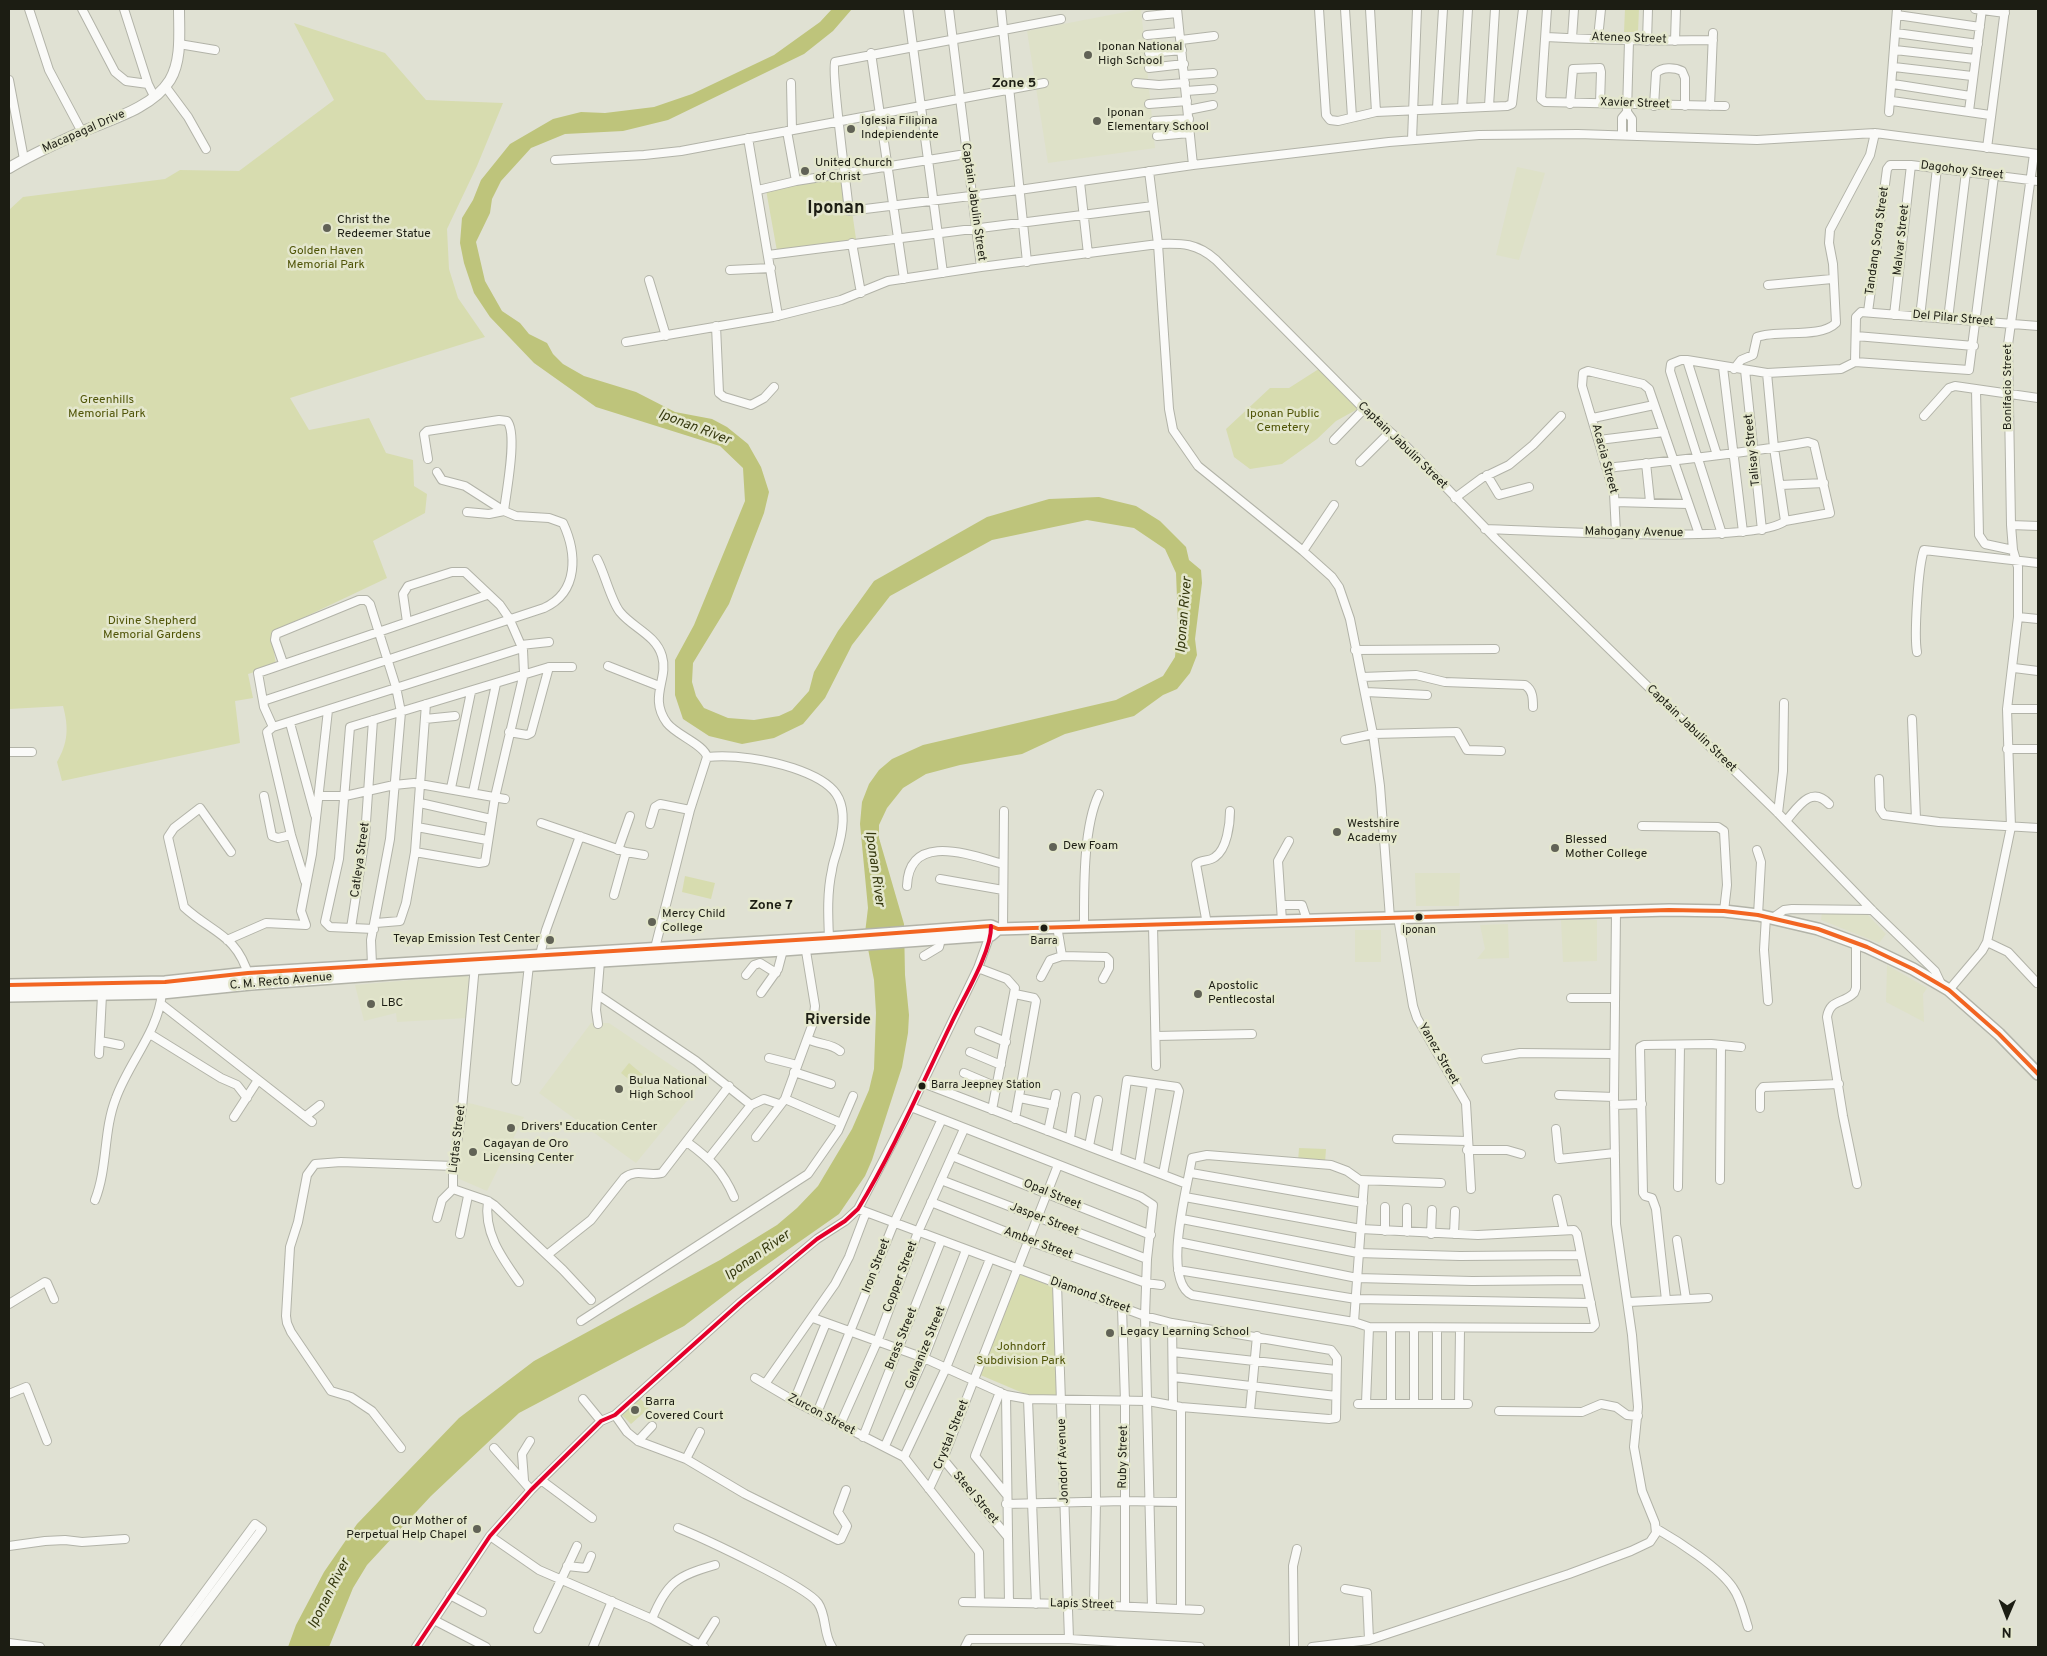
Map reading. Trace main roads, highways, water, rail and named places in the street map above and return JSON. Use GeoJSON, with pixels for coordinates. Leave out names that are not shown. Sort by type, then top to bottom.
{"type":"FeatureCollection","features":[{"type":"Feature","properties":{"kind":"highway"},"geometry":{"type":"LineString","coordinates":[[996,930],[1057,926],[1207,924],[1616,912],[1724,911],[1766,916],[1811,927],[1856,943],[1897,960],[1946,988],[1999,1034],[2038,1074]]}},
{"type":"Feature","properties":{"kind":"highway","name":"C. M. Recto Avenue"},"geometry":{"type":"LineString","coordinates":[[9,985],[250,978],[475,964],[540,955],[655,948],[805,944],[850,941],[930,931],[996,930]]}},
{"type":"Feature","properties":{"kind":"highway","name":"C. M. Recto Avenue"},"geometry":{"type":"LineString","coordinates":[[9,996],[102,995],[162,998],[250,978],[374,965],[529,965],[783,950],[829,938],[850,941],[941,939],[996,930]]}},
{"type":"Feature","properties":{"kind":"main road","name":"Macapagal Drive"},"geometry":{"type":"LineString","coordinates":[[9,168],[82,132],[121,117],[166,86],[175,68],[179,44],[179,9]]}},
{"type":"Feature","properties":{"kind":"water","name":"Iponan River"},"geometry":{"type":"Polygon","coordinates":[[[832,9],[852,9],[833,31],[804,54],[668,120],[623,131],[565,134],[531,148],[501,181],[492,199],[490,213],[476,242],[485,281],[502,311],[520,323],[529,334],[547,343],[553,354],[563,364],[584,376],[636,392],[675,412],[712,419],[727,427],[748,444],[761,467],[769,492],[764,513],[729,604],[693,663],[692,682],[696,696],[704,708],[728,718],[754,720],[779,716],[792,710],[809,691],[814,672],[838,631],[874,581],[987,517],[1049,499],[1099,497],[1136,506],[1160,521],[1186,547],[1189,560],[1201,570],[1202,583],[1195,639],[1197,655],[1190,673],[1177,689],[1163,695],[1134,716],[1065,734],[1022,754],[960,765],[926,774],[903,788],[887,808],[879,825],[879,838],[904,924],[905,975],[909,1015],[908,1033],[902,1067],[872,1160],[865,1176],[839,1214],[742,1282],[684,1326],[519,1413],[431,1496],[367,1565],[353,1588],[329,1647],[288,1647],[296,1625],[324,1572],[357,1524],[459,1418],[534,1361],[720,1260],[777,1225],[818,1186],[852,1129],[869,1090],[874,1069],[876,1013],[874,980],[865,933],[868,908],[860,824],[862,802],[869,784],[879,770],[892,759],[923,745],[1116,700],[1163,676],[1175,657],[1178,623],[1176,573],[1165,549],[1134,528],[1087,520],[992,540],[890,596],[852,645],[825,698],[803,724],[774,738],[742,744],[709,736],[683,719],[675,695],[675,660],[694,625],[745,501],[743,468],[720,446],[596,407],[534,363],[490,317],[474,293],[464,263],[460,243],[462,218],[473,200],[481,180],[510,144],[553,119],[581,112],[605,113],[654,107],[692,94],[774,55],[820,22],[832,9]]]}},
{"type":"Feature","properties":{"kind":"place","name":"Iponan National High School"},"geometry":{"type":"Point","coordinates":[1088,55]}},
{"type":"Feature","properties":{"kind":"place","name":"Iponan Elementary School"},"geometry":{"type":"Point","coordinates":[1097,121]}},
{"type":"Feature","properties":{"kind":"place","name":"Iglesia Filipina Indepiendente"},"geometry":{"type":"Point","coordinates":[851,129]}},
{"type":"Feature","properties":{"kind":"place","name":"United Church of Christ"},"geometry":{"type":"Point","coordinates":[805,171]}},
{"type":"Feature","properties":{"kind":"place","name":"Christ the Redeemer Statue"},"geometry":{"type":"Point","coordinates":[327,228]}},
{"type":"Feature","properties":{"kind":"place","name":"Westshire Academy"},"geometry":{"type":"Point","coordinates":[1337,832]}},
{"type":"Feature","properties":{"kind":"place","name":"Dew Foam"},"geometry":{"type":"Point","coordinates":[1053,847]}},
{"type":"Feature","properties":{"kind":"place","name":"Blessed Mother College"},"geometry":{"type":"Point","coordinates":[1555,848]}},
{"type":"Feature","properties":{"kind":"place","name":"Iponan"},"geometry":{"type":"Point","coordinates":[1419,917]}},
{"type":"Feature","properties":{"kind":"place","name":"Mercy Child College"},"geometry":{"type":"Point","coordinates":[652,922]}},
{"type":"Feature","properties":{"kind":"place","name":"Barra"},"geometry":{"type":"Point","coordinates":[1044,928]}},
{"type":"Feature","properties":{"kind":"place","name":"Teyap Emission Test Center"},"geometry":{"type":"Point","coordinates":[550,940]}},
{"type":"Feature","properties":{"kind":"place","name":"Apostolic Pentlecostal"},"geometry":{"type":"Point","coordinates":[1198,994]}},
{"type":"Feature","properties":{"kind":"place","name":"LBC"},"geometry":{"type":"Point","coordinates":[371,1004]}},
{"type":"Feature","properties":{"kind":"place","name":"Barra Jeepney Station"},"geometry":{"type":"Point","coordinates":[922,1086]}},
{"type":"Feature","properties":{"kind":"place","name":"Bulua National High School"},"geometry":{"type":"Point","coordinates":[619,1089]}},
{"type":"Feature","properties":{"kind":"place","name":"Drivers' Education Center"},"geometry":{"type":"Point","coordinates":[511,1128]}},
{"type":"Feature","properties":{"kind":"place","name":"Cagayan de Oro Licensing Center"},"geometry":{"type":"Point","coordinates":[473,1152]}},
{"type":"Feature","properties":{"kind":"place","name":"Legacy Learning School"},"geometry":{"type":"Point","coordinates":[1110,1333]}},
{"type":"Feature","properties":{"kind":"place","name":"Barra Covered Court"},"geometry":{"type":"Point","coordinates":[635,1410]}},
{"type":"Feature","properties":{"kind":"place","name":"Our Mother of Perpetual Help Chapel"},"geometry":{"type":"Point","coordinates":[477,1529]}},
{"type":"Feature","properties":{"kind":"district","name":"Zone 5"},"geometry":{"type":"Point","coordinates":[1014,84]}},
{"type":"Feature","properties":{"kind":"district","name":"Iponan"},"geometry":{"type":"Point","coordinates":[836,209]}},
{"type":"Feature","properties":{"kind":"district","name":"Zone 7"},"geometry":{"type":"Point","coordinates":[771,906]}},
{"type":"Feature","properties":{"kind":"district","name":"Riverside"},"geometry":{"type":"Point","coordinates":[838,1021]}},
{"type":"Feature","properties":{"kind":"park label","name":"Golden Haven Memorial Park"},"geometry":{"type":"Point","coordinates":[326,259]}},
{"type":"Feature","properties":{"kind":"park label","name":"Greenhills Memorial Park"},"geometry":{"type":"Point","coordinates":[107,408]}},
{"type":"Feature","properties":{"kind":"park label","name":"Iponan Public Cemetery"},"geometry":{"type":"Point","coordinates":[1283,422]}},
{"type":"Feature","properties":{"kind":"park label","name":"Divine Shepherd Memorial Gardens"},"geometry":{"type":"Point","coordinates":[152,629]}},
{"type":"Feature","properties":{"kind":"park label","name":"Johndorf Subdivision Park"},"geometry":{"type":"Point","coordinates":[1021,1355]}}]}
